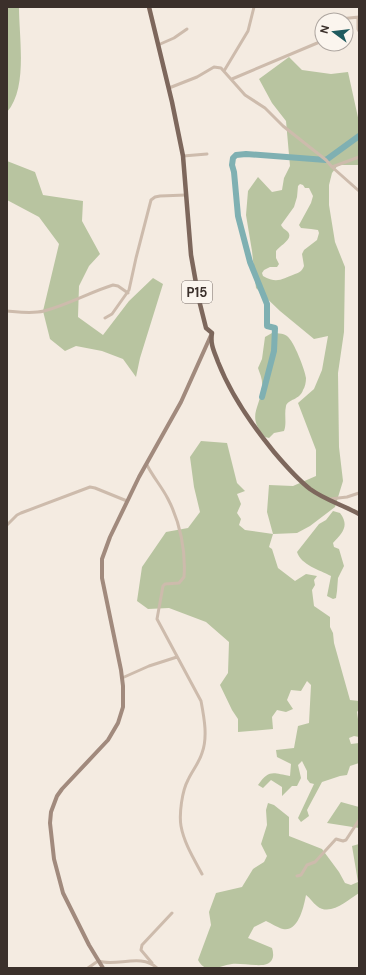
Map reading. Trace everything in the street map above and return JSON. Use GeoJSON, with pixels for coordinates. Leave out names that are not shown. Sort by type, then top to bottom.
{"type":"FeatureCollection","features":[{"type":"Feature","properties":{"kind":"main road","name":"P15"},"geometry":{"type":"LineString","coordinates":[[149,7],[169,88],[183,156],[191,255],[197,290],[206,328],[212,333],[210,341],[223,375],[232,394],[255,429],[292,473],[311,489],[329,500],[359,514]]}},
{"type":"Feature","properties":{"kind":"street"},"geometry":{"type":"LineString","coordinates":[[224,71],[245,36],[254,7]]}},
{"type":"Feature","properties":{"kind":"street"},"geometry":{"type":"LineString","coordinates":[[359,17],[359,31]]}},
{"type":"Feature","properties":{"kind":"street"},"geometry":{"type":"LineString","coordinates":[[158,45],[174,38],[187,29]]}},
{"type":"Feature","properties":{"kind":"street"},"geometry":{"type":"LineString","coordinates":[[232,79],[314,44]]}},
{"type":"Feature","properties":{"kind":"street"},"geometry":{"type":"LineString","coordinates":[[169,88],[197,77],[218,66],[232,79],[245,95],[265,108],[283,126],[326,160],[359,191]]}},
{"type":"Feature","properties":{"kind":"street"},"geometry":{"type":"LineString","coordinates":[[183,156],[207,154]]}},
{"type":"Feature","properties":{"kind":"street"},"geometry":{"type":"LineString","coordinates":[[332,167],[359,157]]}},
{"type":"Feature","properties":{"kind":"street"},"geometry":{"type":"LineString","coordinates":[[105,318],[112,314],[128,293],[151,200],[160,196],[186,195]]}},
{"type":"Feature","properties":{"kind":"street"},"geometry":{"type":"LineString","coordinates":[[7,311],[30,313],[43,311],[82,298],[113,285],[118,286],[128,293]]}},
{"type":"Feature","properties":{"kind":"street"},"geometry":{"type":"LineString","coordinates":[[103,968],[63,893],[54,859],[50,823],[51,812],[57,796],[62,789],[101,748],[118,724],[124,697],[122,678],[106,600],[102,566],[104,551],[127,501],[181,402],[212,333]]}},
{"type":"Feature","properties":{"kind":"street"},"geometry":{"type":"LineString","coordinates":[[147,464],[154,479],[168,499],[178,528],[183,549],[184,577],[180,583],[165,584],[163,586],[157,618],[201,701],[203,709],[205,733],[202,753],[188,780],[180,816],[184,840],[202,874]]}},
{"type":"Feature","properties":{"kind":"street"},"geometry":{"type":"LineString","coordinates":[[7,525],[21,513],[90,487],[127,501]]}},
{"type":"Feature","properties":{"kind":"street"},"geometry":{"type":"LineString","coordinates":[[329,500],[359,493]]}},
{"type":"Feature","properties":{"kind":"street"},"geometry":{"type":"LineString","coordinates":[[122,678],[149,666],[177,657]]}},
{"type":"Feature","properties":{"kind":"street"},"geometry":{"type":"LineString","coordinates":[[297,876],[301,875],[307,865],[316,862],[336,839],[343,841],[346,840],[359,820]]}},
{"type":"Feature","properties":{"kind":"street"},"geometry":{"type":"LineString","coordinates":[[157,968],[141,950],[142,945],[172,913]]}},
{"type":"Feature","properties":{"kind":"street"},"geometry":{"type":"LineString","coordinates":[[88,968],[98,961],[109,963],[126,961],[145,962],[153,964]]}},
{"type":"Feature","properties":{"kind":"green space"},"geometry":{"type":"Polygon","coordinates":[[[7,7],[19,7],[21,62],[18,90],[14,102],[7,112],[7,7]]]}},
{"type":"Feature","properties":{"kind":"green space"},"geometry":{"type":"Polygon","coordinates":[[[289,57],[302,70],[331,74],[348,72],[359,122],[359,165],[338,165],[332,173],[329,185],[329,205],[335,242],[345,267],[344,332],[338,373],[339,447],[343,481],[335,507],[310,526],[297,533],[273,534],[267,512],[269,485],[293,486],[316,476],[316,450],[298,403],[314,389],[322,370],[328,336],[314,339],[280,311],[256,288],[246,215],[248,191],[258,177],[272,192],[282,190],[284,178],[290,166],[286,121],[272,103],[259,79],[289,57]],[[300,184],[298,186],[294,207],[281,225],[288,232],[289,237],[288,240],[276,251],[276,258],[279,264],[277,267],[270,267],[264,270],[262,273],[263,276],[272,280],[283,279],[300,272],[304,266],[302,254],[304,250],[317,240],[319,233],[318,230],[301,228],[299,225],[311,203],[313,196],[309,188],[305,188],[300,184]]]}},
{"type":"Feature","properties":{"kind":"green space"},"geometry":{"type":"Polygon","coordinates":[[[7,161],[35,172],[43,195],[83,201],[82,221],[100,254],[89,266],[79,286],[78,317],[103,335],[129,301],[153,278],[163,284],[140,358],[136,377],[123,359],[102,351],[76,346],[65,351],[50,339],[43,311],[59,244],[39,217],[7,200],[7,161]]]}},
{"type":"Feature","properties":{"kind":"green space"},"geometry":{"type":"Polygon","coordinates":[[[272,333],[284,334],[290,339],[299,356],[306,378],[305,386],[299,396],[289,402],[286,406],[284,431],[274,433],[269,438],[265,437],[259,430],[255,418],[261,395],[262,384],[258,368],[262,359],[265,337],[272,333]]]}},
{"type":"Feature","properties":{"kind":"green space"},"geometry":{"type":"Polygon","coordinates":[[[201,441],[227,443],[237,483],[245,491],[237,494],[241,504],[237,513],[241,519],[239,525],[245,530],[273,534],[269,547],[272,549],[278,568],[295,581],[306,574],[317,576],[314,580],[315,585],[312,590],[314,606],[330,617],[330,627],[333,633],[334,643],[350,700],[359,701],[359,709],[357,712],[359,737],[354,736],[349,738],[351,744],[359,743],[359,763],[350,766],[347,775],[322,782],[307,810],[309,816],[301,822],[298,818],[314,784],[310,783],[307,779],[307,771],[302,761],[298,765],[301,778],[297,786],[292,786],[282,796],[282,787],[271,780],[263,788],[258,785],[268,774],[275,773],[290,776],[291,764],[277,757],[276,750],[294,748],[298,726],[309,723],[311,685],[307,681],[301,691],[291,690],[287,700],[293,709],[286,712],[277,710],[272,717],[273,729],[238,732],[238,719],[220,685],[228,673],[229,642],[206,622],[169,608],[148,609],[137,601],[142,567],[166,532],[188,528],[200,512],[194,487],[190,457],[201,441]]]}},
{"type":"Feature","properties":{"kind":"green space"},"geometry":{"type":"Polygon","coordinates":[[[333,511],[340,513],[345,526],[342,533],[333,543],[334,547],[339,549],[344,566],[338,578],[336,598],[333,599],[327,596],[331,576],[307,564],[299,557],[297,552],[319,524],[326,520],[333,511]]]}},
{"type":"Feature","properties":{"kind":"green space"},"geometry":{"type":"Polygon","coordinates":[[[341,802],[359,807],[359,828],[327,823],[341,802]]]}},
{"type":"Feature","properties":{"kind":"green space"},"geometry":{"type":"Polygon","coordinates":[[[268,803],[274,805],[289,817],[289,836],[322,849],[345,883],[351,885],[358,882],[352,846],[359,844],[359,893],[339,906],[328,910],[317,906],[306,895],[300,917],[293,926],[288,929],[283,929],[266,921],[254,927],[248,938],[272,948],[273,957],[267,964],[232,964],[206,968],[198,960],[211,925],[209,912],[216,893],[242,887],[253,869],[264,862],[267,856],[261,844],[267,825],[266,810],[268,803]]]}},
{"type":"Feature","properties":{"kind":"waterway"},"geometry":{"type":"LineString","coordinates":[[262,397],[274,351],[275,328],[267,326],[267,304],[250,262],[238,216],[232,165],[233,158],[236,155],[246,154],[326,160],[359,136]]}}]}
